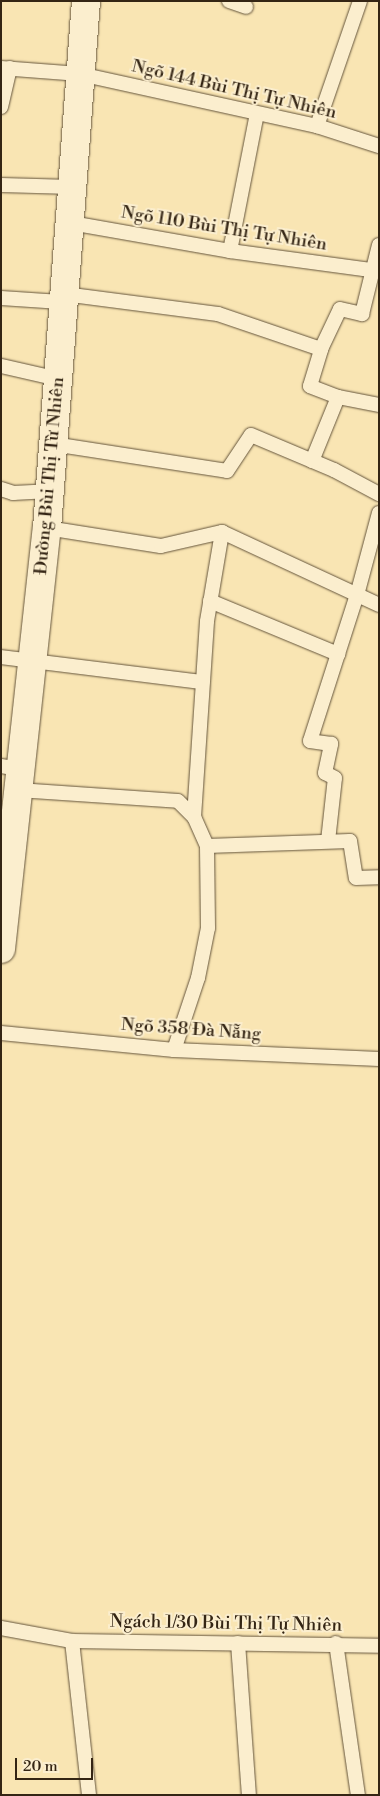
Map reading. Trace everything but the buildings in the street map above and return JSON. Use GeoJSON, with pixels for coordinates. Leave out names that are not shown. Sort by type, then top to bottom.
{"type":"FeatureCollection","features":[{"type":"Feature","properties":{"kind":"street","name":"Đường Bùi Thị Từ Nhiên"},"geometry":{"type":"LineString","coordinates":[[1,949],[13,775],[32,660],[47,528],[86,1]]}},
{"type":"Feature","properties":{"kind":"lane"},"geometry":{"type":"LineString","coordinates":[[229,1],[246,7]]}},
{"type":"Feature","properties":{"kind":"lane"},"geometry":{"type":"LineString","coordinates":[[317,126],[360,1]]}},
{"type":"Feature","properties":{"kind":"lane","name":"Ngõ 144 Bùi Thị Tự Nhiên"},"geometry":{"type":"LineString","coordinates":[[6,68],[80,74],[317,126],[379,146]]}},
{"type":"Feature","properties":{"kind":"lane"},"geometry":{"type":"LineString","coordinates":[[1,107],[6,68]]}},
{"type":"Feature","properties":{"kind":"lane"},"geometry":{"type":"LineString","coordinates":[[230,251],[257,114]]}},
{"type":"Feature","properties":{"kind":"lane"},"geometry":{"type":"LineString","coordinates":[[1,185],[72,187]]}},
{"type":"Feature","properties":{"kind":"lane","name":"Ngõ 110 Bùi Thị Tự Nhiên"},"geometry":{"type":"LineString","coordinates":[[71,223],[230,251],[371,270]]}},
{"type":"Feature","properties":{"kind":"lane"},"geometry":{"type":"LineString","coordinates":[[379,246],[371,270],[362,314],[340,310],[321,349],[310,386],[338,397],[379,405]]}},
{"type":"Feature","properties":{"kind":"lane"},"geometry":{"type":"LineString","coordinates":[[1,298],[61,302],[64,294],[218,314],[321,349]]}},
{"type":"Feature","properties":{"kind":"lane"},"geometry":{"type":"LineString","coordinates":[[1,366],[58,379]]}},
{"type":"Feature","properties":{"kind":"lane"},"geometry":{"type":"LineString","coordinates":[[312,461],[338,397]]}},
{"type":"Feature","properties":{"kind":"lane"},"geometry":{"type":"LineString","coordinates":[[53,444],[226,471],[251,435],[334,470],[379,494]]}},
{"type":"Feature","properties":{"kind":"lane"},"geometry":{"type":"LineString","coordinates":[[1,489],[13,493],[49,491]]}},
{"type":"Feature","properties":{"kind":"lane"},"geometry":{"type":"LineString","coordinates":[[328,842],[336,778],[325,773],[331,744],[310,741],[357,595],[379,513]]}},
{"type":"Feature","properties":{"kind":"lane"},"geometry":{"type":"LineString","coordinates":[[47,528],[161,546],[222,532],[379,605]]}},
{"type":"Feature","properties":{"kind":"lane"},"geometry":{"type":"LineString","coordinates":[[194,817],[202,682],[210,602],[222,532]]}},
{"type":"Feature","properties":{"kind":"lane"},"geometry":{"type":"LineString","coordinates":[[210,602],[338,654]]}},
{"type":"Feature","properties":{"kind":"lane"},"geometry":{"type":"LineString","coordinates":[[1,657],[202,682]]}},
{"type":"Feature","properties":{"kind":"lane"},"geometry":{"type":"LineString","coordinates":[[13,775],[178,801],[194,817],[207,846],[208,928],[198,978],[174,1050]]}},
{"type":"Feature","properties":{"kind":"lane"},"geometry":{"type":"LineString","coordinates":[[207,846],[350,841],[356,878],[379,877]]}},
{"type":"Feature","properties":{"kind":"lane","name":"Ngõ 358 Đà Nẵng"},"geometry":{"type":"LineString","coordinates":[[1,1033],[174,1050],[379,1059]]}},
{"type":"Feature","properties":{"kind":"lane","name":"Ngách 1/30 Bùi Thị Tự Nhiên"},"geometry":{"type":"LineString","coordinates":[[1,1628],[72,1641],[379,1646]]}},
{"type":"Feature","properties":{"kind":"lane"},"geometry":{"type":"LineString","coordinates":[[72,1641],[89,1795]]}},
{"type":"Feature","properties":{"kind":"lane"},"geometry":{"type":"LineString","coordinates":[[238,1643],[249,1795]]}},
{"type":"Feature","properties":{"kind":"lane"},"geometry":{"type":"LineString","coordinates":[[336,1644],[358,1795]]}}]}
